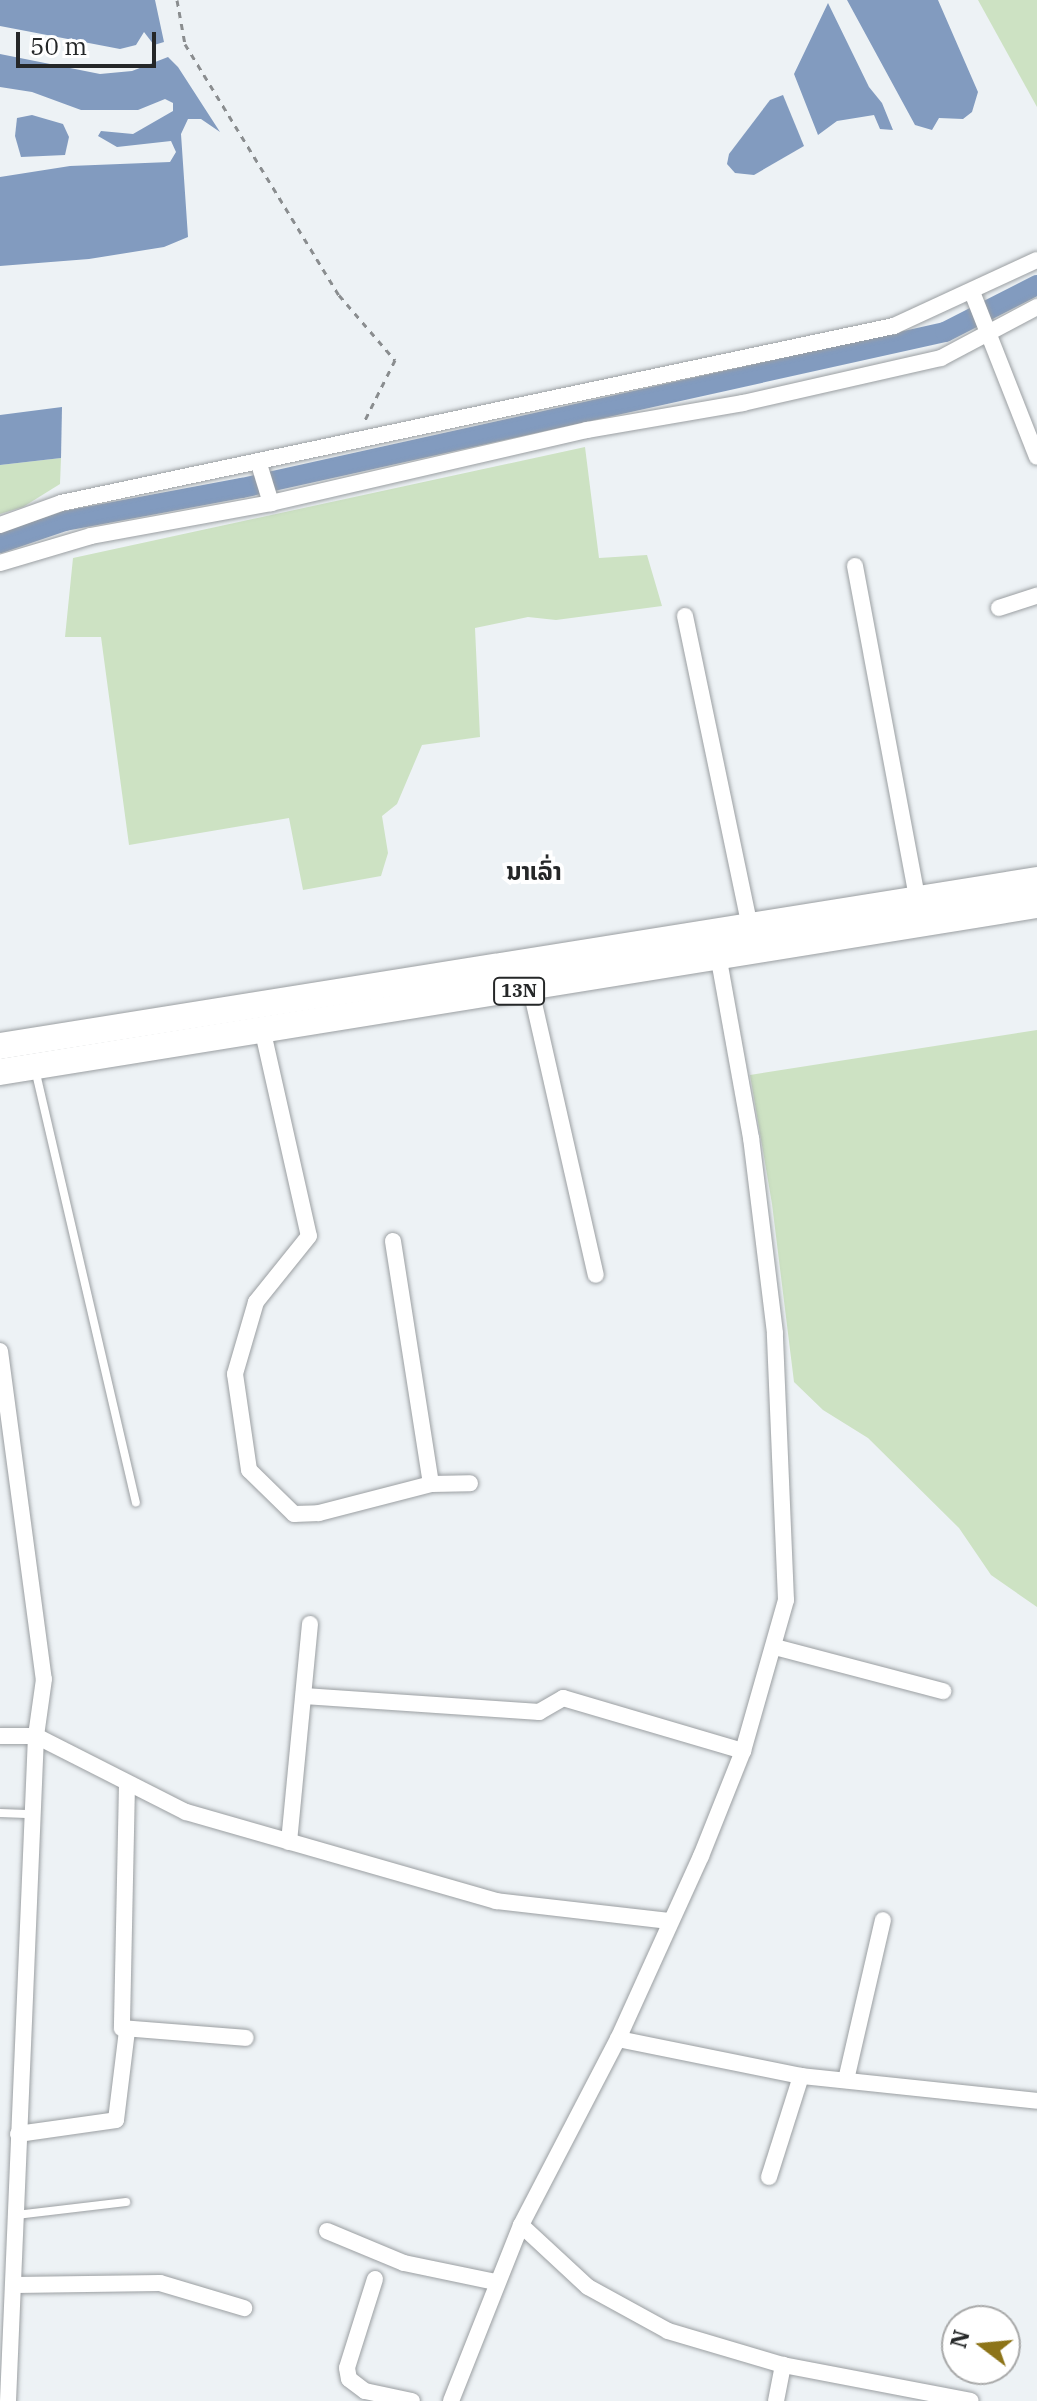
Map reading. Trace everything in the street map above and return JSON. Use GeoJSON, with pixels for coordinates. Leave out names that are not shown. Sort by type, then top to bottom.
{"type":"FeatureCollection","features":[{"type":"Feature","properties":{"kind":"highway","name":"13N"},"geometry":{"type":"LineString","coordinates":[[0,1072],[262,1028],[531,990],[917,898],[1037,880]]}},
{"type":"Feature","properties":{"kind":"highway","name":"13N"},"geometry":{"type":"LineString","coordinates":[[752,938],[1037,905]]}},
{"type":"Feature","properties":{"kind":"highway","name":"13N"},"geometry":{"type":"LineString","coordinates":[[0,1046],[716,945]]}},
{"type":"Feature","properties":{"kind":"street"},"geometry":{"type":"LineString","coordinates":[[0,525],[61,503],[352,445],[894,326],[973,296],[1037,260]]}},
{"type":"Feature","properties":{"kind":"street"},"geometry":{"type":"LineString","coordinates":[[973,296],[1037,457]]}},
{"type":"Feature","properties":{"kind":"street"},"geometry":{"type":"LineString","coordinates":[[0,563],[91,536],[271,503],[587,430],[743,403],[941,358],[985,328],[1037,307]]}},
{"type":"Feature","properties":{"kind":"street"},"geometry":{"type":"LineString","coordinates":[[259,464],[271,503]]}},
{"type":"Feature","properties":{"kind":"street"},"geometry":{"type":"LineString","coordinates":[[855,566],[917,898]]}},
{"type":"Feature","properties":{"kind":"street"},"geometry":{"type":"LineString","coordinates":[[999,608],[1037,596]]}},
{"type":"Feature","properties":{"kind":"street"},"geometry":{"type":"LineString","coordinates":[[685,616],[752,938]]}},
{"type":"Feature","properties":{"kind":"street"},"geometry":{"type":"LineString","coordinates":[[451,2401],[521,2225],[618,2039],[743,1751],[786,1600],[775,1333],[751,1138],[716,945]]}},
{"type":"Feature","properties":{"kind":"street"},"geometry":{"type":"LineString","coordinates":[[531,990],[596,1275]]}},
{"type":"Feature","properties":{"kind":"street"},"geometry":{"type":"LineString","coordinates":[[262,1028],[309,1236],[256,1302],[235,1374],[249,1470],[294,1514],[319,1513],[431,1484],[470,1483]]}},
{"type":"Feature","properties":{"kind":"street"},"geometry":{"type":"LineString","coordinates":[[393,1241],[431,1484]]}},
{"type":"Feature","properties":{"kind":"street"},"geometry":{"type":"LineString","coordinates":[[0,1351],[44,1679],[36,1736],[18,2134],[10,2207],[15,2285],[8,2401]]}},
{"type":"Feature","properties":{"kind":"street"},"geometry":{"type":"LineString","coordinates":[[289,1842],[310,1624]]}},
{"type":"Feature","properties":{"kind":"street"},"geometry":{"type":"LineString","coordinates":[[775,1647],[943,1691]]}},
{"type":"Feature","properties":{"kind":"street"},"geometry":{"type":"LineString","coordinates":[[304,1696],[539,1712],[563,1698],[743,1751]]}},
{"type":"Feature","properties":{"kind":"street"},"geometry":{"type":"LineString","coordinates":[[0,1736],[36,1736],[186,1812],[496,1901],[668,1921]]}},
{"type":"Feature","properties":{"kind":"street"},"geometry":{"type":"LineString","coordinates":[[18,2134],[116,2120],[127,2031],[121,2021],[127,1784]]}},
{"type":"Feature","properties":{"kind":"street"},"geometry":{"type":"LineString","coordinates":[[846,2080],[883,1920]]}},
{"type":"Feature","properties":{"kind":"street"},"geometry":{"type":"LineString","coordinates":[[127,2031],[246,2038]]}},
{"type":"Feature","properties":{"kind":"street"},"geometry":{"type":"LineString","coordinates":[[618,2039],[801,2076],[1037,2101]]}},
{"type":"Feature","properties":{"kind":"street"},"geometry":{"type":"LineString","coordinates":[[769,2177],[801,2076]]}},
{"type":"Feature","properties":{"kind":"street"},"geometry":{"type":"LineString","coordinates":[[521,2225],[588,2287],[668,2331],[783,2365],[971,2401]]}},
{"type":"Feature","properties":{"kind":"street"},"geometry":{"type":"LineString","coordinates":[[327,2231],[404,2263],[496,2282]]}},
{"type":"Feature","properties":{"kind":"street"},"geometry":{"type":"LineString","coordinates":[[375,2279],[347,2368],[349,2379],[365,2391],[412,2401]]}},
{"type":"Feature","properties":{"kind":"street"},"geometry":{"type":"LineString","coordinates":[[15,2285],[160,2283],[244,2308]]}},
{"type":"Feature","properties":{"kind":"street"},"geometry":{"type":"LineString","coordinates":[[776,2401],[783,2365]]}},
{"type":"Feature","properties":{"kind":"lane"},"geometry":{"type":"LineString","coordinates":[[34,1065],[136,1502]]}},
{"type":"Feature","properties":{"kind":"lane"},"geometry":{"type":"LineString","coordinates":[[0,1813],[33,1814]]}},
{"type":"Feature","properties":{"kind":"lane"},"geometry":{"type":"LineString","coordinates":[[10,2207],[126,2202]]}},
{"type":"Feature","properties":{"kind":"path"},"geometry":{"type":"LineString","coordinates":[[177,0],[185,44],[339,295],[395,360],[352,445]]}},
{"type":"Feature","properties":{"kind":"green space"},"geometry":{"type":"Polygon","coordinates":[[[978,0],[1037,0],[1037,107],[978,0]]]}},
{"type":"Feature","properties":{"kind":"green space"},"geometry":{"type":"Polygon","coordinates":[[[585,447],[599,558],[647,555],[662,606],[556,620],[528,617],[475,628],[480,737],[422,745],[397,804],[382,816],[388,853],[381,876],[303,890],[289,818],[129,845],[101,637],[65,637],[73,558],[585,447]]]}},
{"type":"Feature","properties":{"kind":"green space"},"geometry":{"type":"Polygon","coordinates":[[[61,458],[60,484],[23,507],[0,514],[0,465],[61,458]]]}},
{"type":"Feature","properties":{"kind":"green space"},"geometry":{"type":"Polygon","coordinates":[[[1037,1030],[1037,1607],[991,1575],[959,1528],[868,1438],[823,1410],[794,1382],[772,1204],[750,1075],[1037,1030]]]}},
{"type":"Feature","properties":{"kind":"water"},"geometry":{"type":"Polygon","coordinates":[[[0,0],[155,0],[164,42],[154,45],[144,32],[136,45],[120,49],[0,26],[0,0]]]}},
{"type":"Feature","properties":{"kind":"water"},"geometry":{"type":"Polygon","coordinates":[[[847,0],[938,0],[978,92],[972,112],[963,119],[939,118],[932,130],[915,125],[847,0]]]}},
{"type":"Feature","properties":{"kind":"water"},"geometry":{"type":"Polygon","coordinates":[[[828,3],[869,87],[882,103],[893,130],[880,129],[874,115],[837,121],[818,135],[794,74],[828,3]]]}},
{"type":"Feature","properties":{"kind":"water"},"geometry":{"type":"Polygon","coordinates":[[[0,54],[100,74],[132,71],[168,57],[178,67],[220,132],[201,119],[188,119],[181,134],[188,237],[164,247],[89,259],[0,266],[0,177],[70,166],[170,162],[176,152],[171,141],[117,147],[98,136],[101,131],[133,134],[173,111],[173,103],[165,99],[138,110],[81,110],[32,92],[0,87],[0,54]]]}},
{"type":"Feature","properties":{"kind":"water"},"geometry":{"type":"Polygon","coordinates":[[[783,95],[804,146],[754,175],[735,173],[727,164],[729,154],[770,100],[783,95]]]}},
{"type":"Feature","properties":{"kind":"water"},"geometry":{"type":"Polygon","coordinates":[[[32,115],[63,124],[69,137],[65,155],[21,157],[15,136],[17,118],[32,115]]]}},
{"type":"Feature","properties":{"kind":"water"},"geometry":{"type":"Polygon","coordinates":[[[62,407],[61,458],[0,465],[0,415],[62,407]]]}},
{"type":"Feature","properties":{"kind":"waterway"},"geometry":{"type":"LineString","coordinates":[[0,543],[65,521],[242,488],[945,332],[1037,285]]}},
{"type":"Feature","properties":{"kind":"district","name":"ນາເລົ່າ"},"geometry":{"type":"Point","coordinates":[534,872]}}]}
